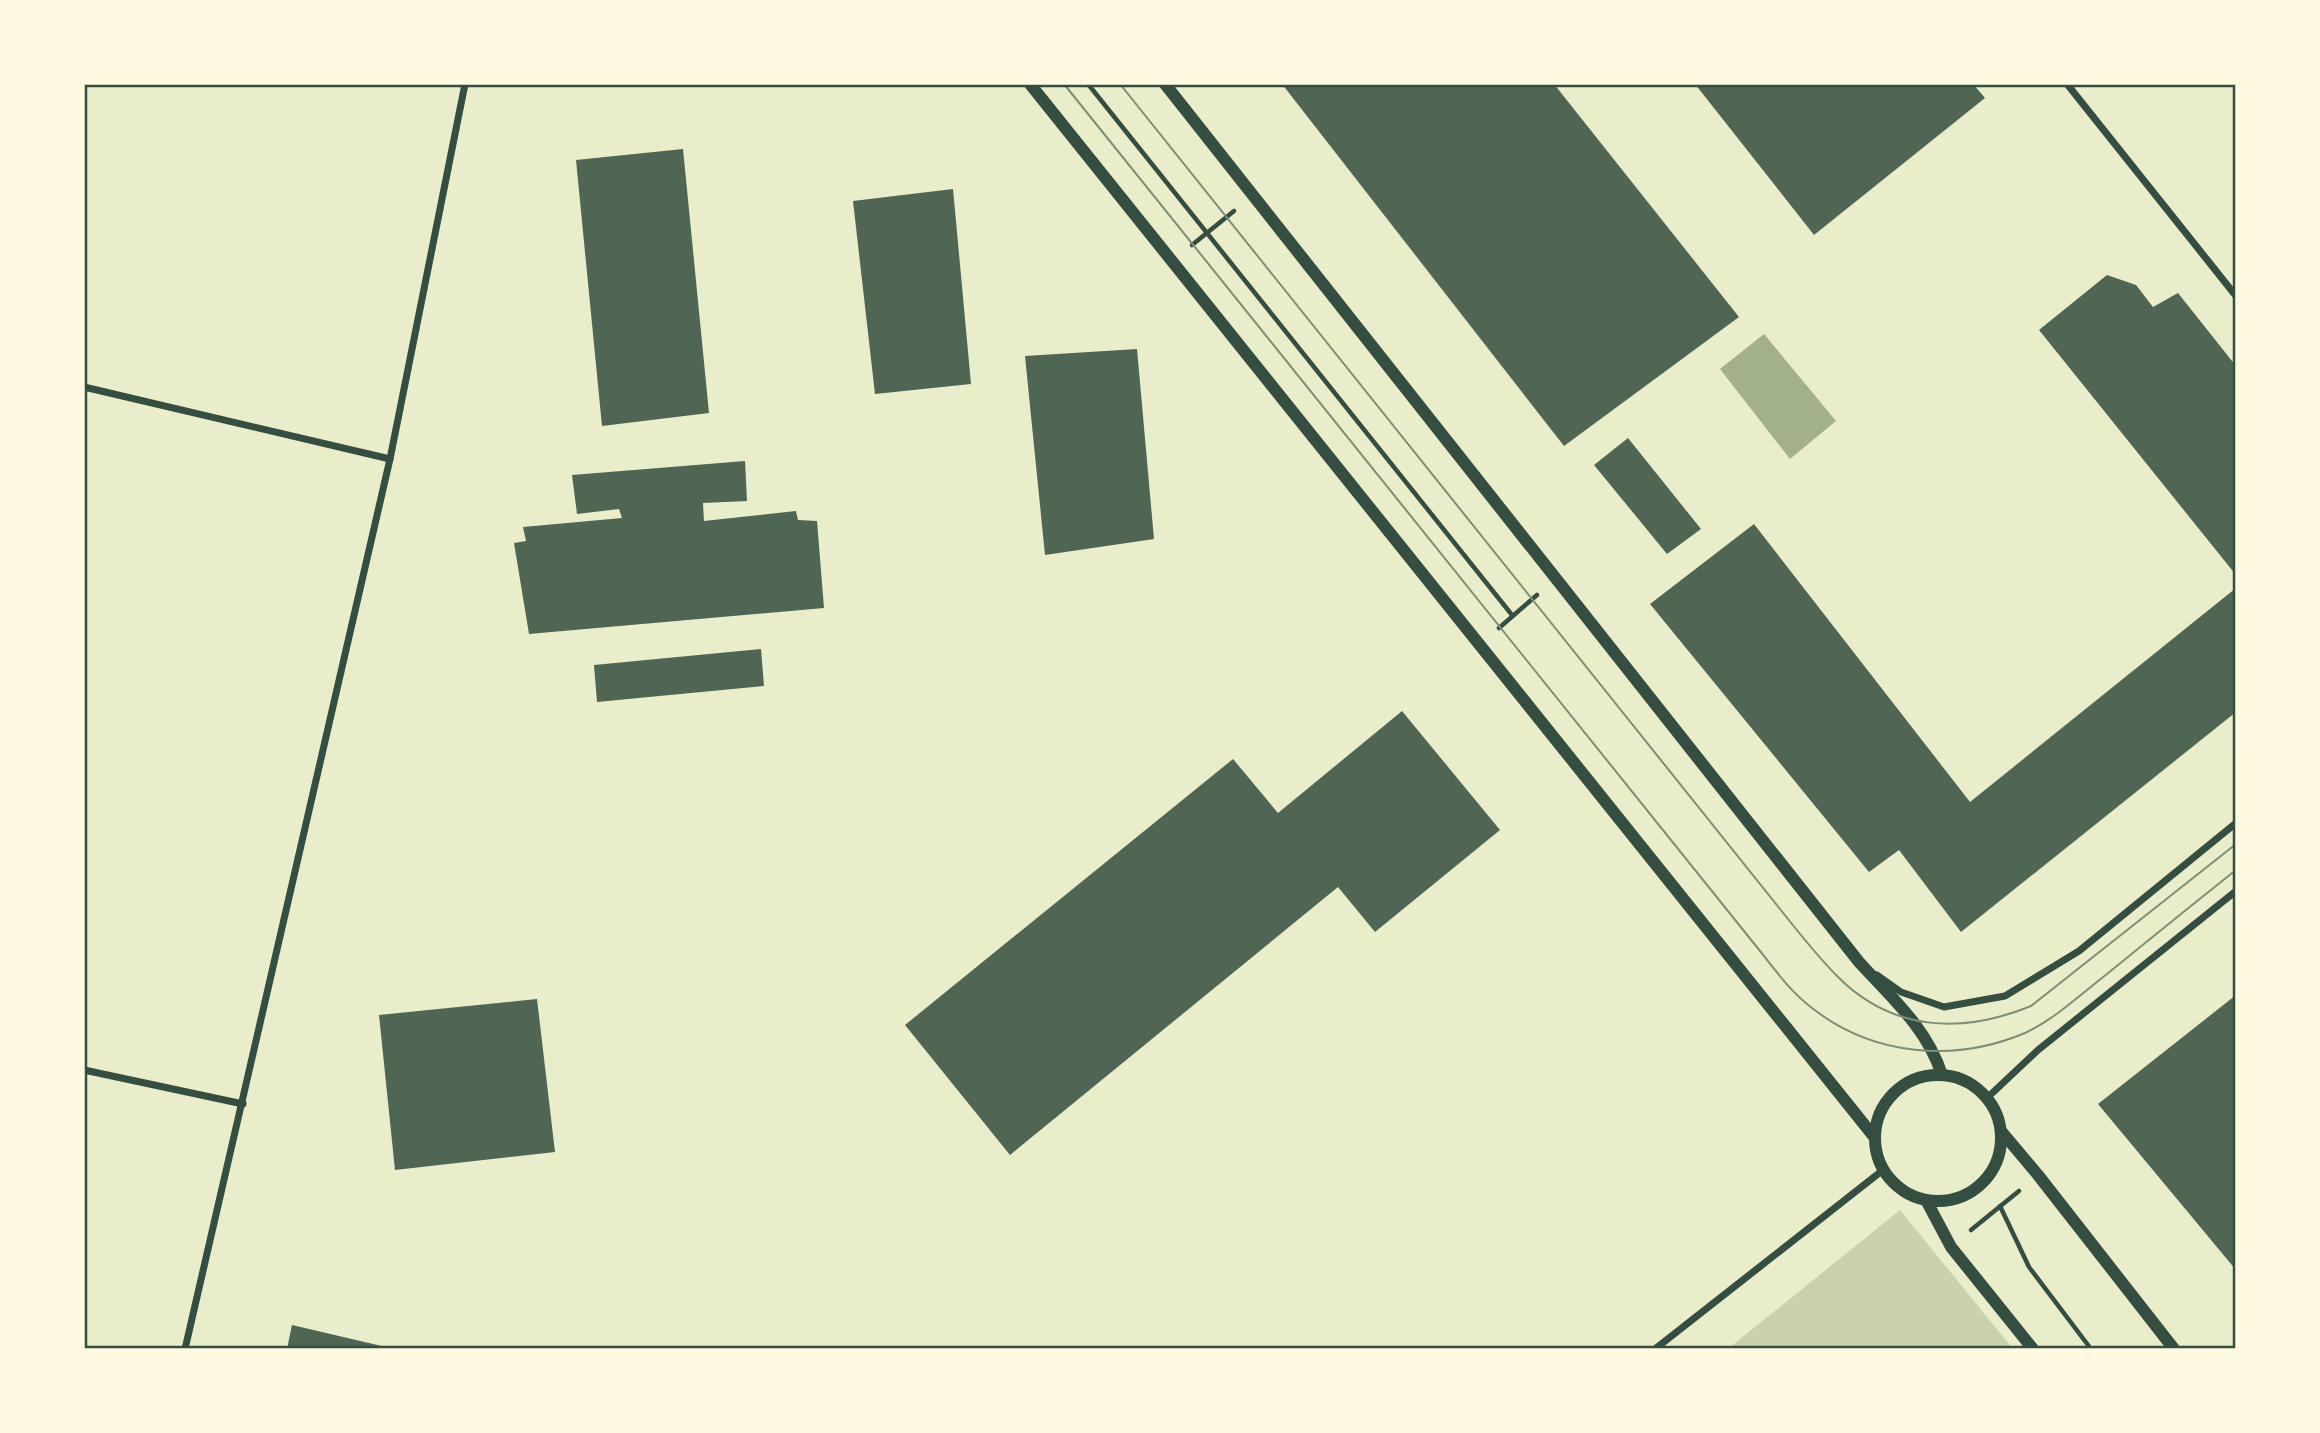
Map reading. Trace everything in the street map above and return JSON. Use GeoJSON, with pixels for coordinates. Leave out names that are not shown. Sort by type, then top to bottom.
{"type":"FeatureCollection","features":[{"type":"Feature","properties":{"kind":"street"},"geometry":{"type":"LineString","coordinates":[[185,1349],[390,459],[465,84]]}},
{"type":"Feature","properties":{"kind":"street"},"geometry":{"type":"LineString","coordinates":[[1030,84],[1875,1138]]}},
{"type":"Feature","properties":{"kind":"street"},"geometry":{"type":"LineString","coordinates":[[1165,84],[1859,962],[1913,1021],[1934,1051],[1942,1075]]}},
{"type":"Feature","properties":{"kind":"street"},"geometry":{"type":"LineString","coordinates":[[2067,84],[2236,296]]}},
{"type":"Feature","properties":{"kind":"street"},"geometry":{"type":"LineString","coordinates":[[84,387],[390,459]]}},
{"type":"Feature","properties":{"kind":"street"},"geometry":{"type":"LineString","coordinates":[[1859,962],[1902,992],[1944,1007],[2005,996],[2080,951],[2236,823]]}},
{"type":"Feature","properties":{"kind":"street"},"geometry":{"type":"LineString","coordinates":[[1987,1098],[2038,1050],[2236,891]]}},
{"type":"Feature","properties":{"kind":"street"},"geometry":{"type":"LineString","coordinates":[[84,1070],[243,1104]]}},
{"type":"Feature","properties":{"kind":"street"},"geometry":{"type":"LineString","coordinates":[[1942,1075],[1959,1078],[1975,1086],[1987,1098],[2001,1131],[1999,1151],[1993,1169],[1980,1184],[1964,1195],[1945,1200],[1926,1200],[1909,1194],[1895,1184],[1883,1170],[1875,1138],[1878,1117],[1888,1099],[1903,1085],[1912,1081],[1942,1075]]}},
{"type":"Feature","properties":{"kind":"street"},"geometry":{"type":"LineString","coordinates":[[2001,1131],[2038,1174],[2174,1349]]}},
{"type":"Feature","properties":{"kind":"street"},"geometry":{"type":"LineString","coordinates":[[1655,1349],[1883,1170]]}},
{"type":"Feature","properties":{"kind":"street"},"geometry":{"type":"LineString","coordinates":[[1926,1200],[1951,1247],[2033,1349]]}},
{"type":"Feature","properties":{"kind":"path"},"geometry":{"type":"LineString","coordinates":[[1088,84],[1513,615]]}},
{"type":"Feature","properties":{"kind":"path"},"geometry":{"type":"LineString","coordinates":[[1172,260],[1253,196]]}},
{"type":"Feature","properties":{"kind":"path"},"geometry":{"type":"LineString","coordinates":[[1479,644],[1556,578]]}},
{"type":"Feature","properties":{"kind":"path"},"geometry":{"type":"LineString","coordinates":[[1951,1247],[2038,1174]]}},
{"type":"Feature","properties":{"kind":"path"},"geometry":{"type":"LineString","coordinates":[[2000,1206],[2029,1267],[2091,1349]]}},
{"type":"Feature","properties":{"kind":"shaded area"},"geometry":{"type":"Polygon","coordinates":[[[1764,334],[1836,421],[1790,459],[1720,369],[1764,334]]]}},
{"type":"Feature","properties":{"kind":"shaded area"},"geometry":{"type":"Polygon","coordinates":[[[1900,1210],[2013,1349],[1729,1348],[1900,1210]]]}},
{"type":"Feature","properties":{"kind":"building"},"geometry":{"type":"Polygon","coordinates":[[[1282,84],[1554,84],[1739,317],[1564,446],[1282,84]]]}},
{"type":"Feature","properties":{"kind":"building"},"geometry":{"type":"Polygon","coordinates":[[[1695,84],[1973,84],[1985,98],[1814,235],[1695,84]]]}},
{"type":"Feature","properties":{"kind":"building"},"geometry":{"type":"Polygon","coordinates":[[[683,149],[709,413],[602,426],[576,160],[683,149]]]}},
{"type":"Feature","properties":{"kind":"building"},"geometry":{"type":"Polygon","coordinates":[[[953,189],[971,384],[875,394],[853,201],[953,189]]]}},
{"type":"Feature","properties":{"kind":"building"},"geometry":{"type":"Polygon","coordinates":[[[2107,275],[2136,285],[2153,307],[2178,293],[2236,366],[2236,575],[2039,330],[2107,275]]]}},
{"type":"Feature","properties":{"kind":"building"},"geometry":{"type":"Polygon","coordinates":[[[1137,349],[1154,539],[1045,555],[1025,356],[1137,349]]]}},
{"type":"Feature","properties":{"kind":"building"},"geometry":{"type":"Polygon","coordinates":[[[1628,438],[1701,529],[1667,554],[1594,465],[1628,438]]]}},
{"type":"Feature","properties":{"kind":"building"},"geometry":{"type":"Polygon","coordinates":[[[745,461],[747,501],[703,503],[704,521],[796,511],[798,520],[817,521],[824,608],[529,634],[514,543],[526,541],[523,527],[622,518],[619,509],[577,514],[572,475],[745,461]]]}},
{"type":"Feature","properties":{"kind":"building"},"geometry":{"type":"Polygon","coordinates":[[[1754,524],[1970,802],[2236,588],[2236,712],[1961,932],[1899,850],[1869,872],[1650,604],[1754,524]]]}},
{"type":"Feature","properties":{"kind":"building"},"geometry":{"type":"Polygon","coordinates":[[[761,649],[764,686],[597,702],[594,665],[761,649]]]}},
{"type":"Feature","properties":{"kind":"building"},"geometry":{"type":"Polygon","coordinates":[[[1402,711],[1500,830],[1375,932],[1338,887],[1010,1155],[905,1025],[1233,759],[1278,813],[1402,711]]]}},
{"type":"Feature","properties":{"kind":"building"},"geometry":{"type":"Polygon","coordinates":[[[2236,995],[2236,1270],[2098,1104],[2236,995]]]}},
{"type":"Feature","properties":{"kind":"building"},"geometry":{"type":"Polygon","coordinates":[[[537,999],[555,1152],[395,1170],[379,1015],[537,999]]]}},
{"type":"Feature","properties":{"kind":"building"},"geometry":{"type":"Polygon","coordinates":[[[292,1325],[386,1347],[386,1349],[287,1349],[292,1325]]]}},
{"type":"Feature","properties":{"kind":"tram line"},"geometry":{"type":"LineString","coordinates":[[1064,84],[1780,976],[1812,1008],[1836,1024],[1887,1045],[1942,1051],[1998,1043],[2025,1033],[2068,1006],[2236,870]]}},
{"type":"Feature","properties":{"kind":"tram line"},"geometry":{"type":"LineString","coordinates":[[1120,84],[1796,929],[1832,971],[1859,995],[1882,1009],[1905,1018],[1930,1023],[1980,1021],[2031,1006],[2236,844]]}}]}
